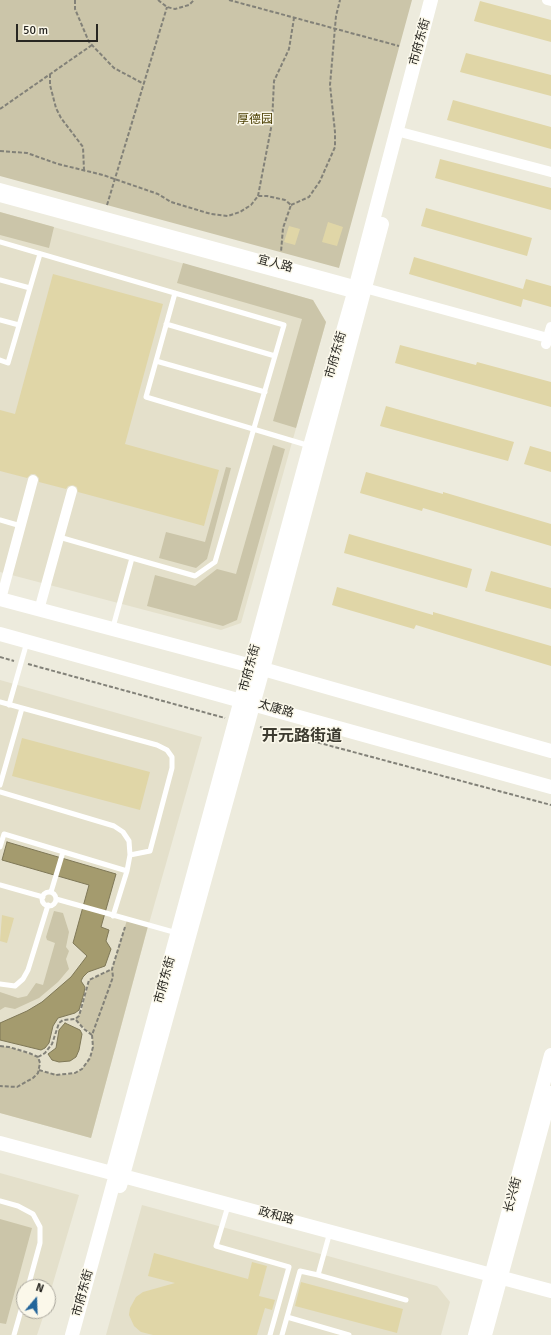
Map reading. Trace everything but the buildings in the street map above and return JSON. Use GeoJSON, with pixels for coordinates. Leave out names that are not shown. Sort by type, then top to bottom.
{"type":"FeatureCollection","features":[{"type":"Feature","properties":{"kind":"street","name":"市府东街"},"geometry":{"type":"LineString","coordinates":[[359,291],[431,0]]}},
{"type":"Feature","properties":{"kind":"street","name":"市府东街"},"geometry":{"type":"LineString","coordinates":[[79,1335],[182,935],[359,291],[404,133],[438,0]]}},
{"type":"Feature","properties":{"kind":"street"},"geometry":{"type":"LineString","coordinates":[[547,0],[551,1]]}},
{"type":"Feature","properties":{"kind":"street"},"geometry":{"type":"LineString","coordinates":[[404,133],[551,172]]}},
{"type":"Feature","properties":{"kind":"street","name":"宜人路"},"geometry":{"type":"LineString","coordinates":[[0,188],[359,291]]}},
{"type":"Feature","properties":{"kind":"street","name":"宜人路"},"geometry":{"type":"LineString","coordinates":[[0,197],[549,341]]}},
{"type":"Feature","properties":{"kind":"street"},"geometry":{"type":"LineString","coordinates":[[549,341],[551,327]]}},
{"type":"Feature","properties":{"kind":"street"},"geometry":{"type":"LineString","coordinates":[[33,480],[0,599],[256,667],[551,751]]}},
{"type":"Feature","properties":{"kind":"street"},"geometry":{"type":"LineString","coordinates":[[39,610],[72,491]]}},
{"type":"Feature","properties":{"kind":"street","name":"太康路"},"geometry":{"type":"LineString","coordinates":[[0,634],[247,701],[551,787]]}},
{"type":"Feature","properties":{"kind":"street","name":"长兴街"},"geometry":{"type":"LineString","coordinates":[[485,1335],[497,1272],[551,1056]]}},
{"type":"Feature","properties":{"kind":"street","name":"长兴街"},"geometry":{"type":"LineString","coordinates":[[475,1335],[497,1272],[551,1093]]}},
{"type":"Feature","properties":{"kind":"street","name":"政和路"},"geometry":{"type":"LineString","coordinates":[[0,1135],[229,1203],[330,1231],[497,1272],[551,1283]]}},
{"type":"Feature","properties":{"kind":"street","name":"政和路"},"geometry":{"type":"LineString","coordinates":[[0,1143],[120,1171],[497,1272],[551,1291]]}},
{"type":"Feature","properties":{"kind":"street","name":"市府东街"},"geometry":{"type":"LineString","coordinates":[[72,1335],[120,1171]]}},
{"type":"Feature","properties":{"kind":"lane"},"geometry":{"type":"LineString","coordinates":[[0,242],[284,325],[215,562],[195,576],[59,537]]}},
{"type":"Feature","properties":{"kind":"lane"},"geometry":{"type":"LineString","coordinates":[[0,360],[8,363],[40,254]]}},
{"type":"Feature","properties":{"kind":"lane"},"geometry":{"type":"LineString","coordinates":[[0,280],[30,288]]}},
{"type":"Feature","properties":{"kind":"lane"},"geometry":{"type":"LineString","coordinates":[[174,293],[146,397],[316,447]]}},
{"type":"Feature","properties":{"kind":"lane"},"geometry":{"type":"LineString","coordinates":[[0,320],[19,325]]}},
{"type":"Feature","properties":{"kind":"lane"},"geometry":{"type":"LineString","coordinates":[[166,324],[275,356]]}},
{"type":"Feature","properties":{"kind":"lane"},"geometry":{"type":"LineString","coordinates":[[156,361],[265,392]]}},
{"type":"Feature","properties":{"kind":"lane"},"geometry":{"type":"LineString","coordinates":[[0,520],[20,526]]}},
{"type":"Feature","properties":{"kind":"lane"},"geometry":{"type":"LineString","coordinates":[[112,629],[132,558]]}},
{"type":"Feature","properties":{"kind":"lane"},"geometry":{"type":"LineString","coordinates":[[9,705],[27,641]]}},
{"type":"Feature","properties":{"kind":"lane"},"geometry":{"type":"LineString","coordinates":[[0,702],[157,745],[167,750],[172,757],[172,768],[150,851],[130,855]]}},
{"type":"Feature","properties":{"kind":"lane"},"geometry":{"type":"LineString","coordinates":[[0,785],[22,708]]}},
{"type":"Feature","properties":{"kind":"lane"},"geometry":{"type":"LineString","coordinates":[[0,792],[114,826],[123,832],[129,841],[130,855],[127,871],[113,916]]}},
{"type":"Feature","properties":{"kind":"lane"},"geometry":{"type":"LineString","coordinates":[[0,847],[4,834],[63,854],[127,871]]}},
{"type":"Feature","properties":{"kind":"lane"},"geometry":{"type":"LineString","coordinates":[[52,892],[63,854]]}},
{"type":"Feature","properties":{"kind":"lane"},"geometry":{"type":"LineString","coordinates":[[0,885],[43,897]]}},
{"type":"Feature","properties":{"kind":"lane"},"geometry":{"type":"LineString","coordinates":[[48,905],[44,903],[43,897],[47,892],[52,892]]}},
{"type":"Feature","properties":{"kind":"lane"},"geometry":{"type":"LineString","coordinates":[[52,892],[56,899],[182,935]]}},
{"type":"Feature","properties":{"kind":"lane"},"geometry":{"type":"LineString","coordinates":[[48,905],[54,903],[56,899]]}},
{"type":"Feature","properties":{"kind":"lane"},"geometry":{"type":"LineString","coordinates":[[0,984],[15,986],[23,979],[28,970],[48,905]]}},
{"type":"Feature","properties":{"kind":"lane"},"geometry":{"type":"LineString","coordinates":[[0,1201],[18,1206],[33,1214],[40,1227],[40,1243],[30,1279]]}},
{"type":"Feature","properties":{"kind":"lane"},"geometry":{"type":"LineString","coordinates":[[229,1203],[216,1246],[289,1267],[270,1335]]}},
{"type":"Feature","properties":{"kind":"lane"},"geometry":{"type":"LineString","coordinates":[[318,1275],[330,1231]]}},
{"type":"Feature","properties":{"kind":"lane"},"geometry":{"type":"LineString","coordinates":[[282,1335],[300,1270],[406,1300]]}},
{"type":"Feature","properties":{"kind":"lane"},"geometry":{"type":"LineString","coordinates":[[287,1318],[349,1335]]}},
{"type":"Feature","properties":{"kind":"lane"},"geometry":{"type":"LineString","coordinates":[[14,1335],[19,1319]]}},
{"type":"Feature","properties":{"kind":"path"},"geometry":{"type":"LineString","coordinates":[[75,0],[75,9],[92,45],[114,68],[144,84]]}},
{"type":"Feature","properties":{"kind":"path"},"geometry":{"type":"LineString","coordinates":[[158,0],[167,7],[182,8],[194,0]]}},
{"type":"Feature","properties":{"kind":"path"},"geometry":{"type":"LineString","coordinates":[[230,0],[399,46]]}},
{"type":"Feature","properties":{"kind":"path"},"geometry":{"type":"LineString","coordinates":[[281,252],[283,228],[291,205],[309,197],[320,181],[335,147],[336,132],[330,85],[334,29],[340,0]]}},
{"type":"Feature","properties":{"kind":"path"},"geometry":{"type":"LineString","coordinates":[[107,205],[167,7]]}},
{"type":"Feature","properties":{"kind":"path"},"geometry":{"type":"LineString","coordinates":[[0,152],[27,153],[58,164],[84,170],[158,194],[183,207],[211,214],[228,216],[240,212],[251,205],[258,196],[272,123],[274,81],[289,49],[294,18]]}},
{"type":"Feature","properties":{"kind":"path"},"geometry":{"type":"LineString","coordinates":[[0,109],[92,45]]}},
{"type":"Feature","properties":{"kind":"path"},"geometry":{"type":"LineString","coordinates":[[50,74],[50,85],[56,108],[61,118],[83,147],[84,170]]}},
{"type":"Feature","properties":{"kind":"path"},"geometry":{"type":"LineString","coordinates":[[258,196],[267,196],[285,200],[291,205]]}},
{"type":"Feature","properties":{"kind":"path"},"geometry":{"type":"LineString","coordinates":[[0,657],[551,805]]}},
{"type":"Feature","properties":{"kind":"path"},"geometry":{"type":"LineString","coordinates":[[39,1070],[64,1075],[75,1073],[82,1069],[90,1058],[93,1047],[92,1035],[114,977],[112,969],[127,920]]}},
{"type":"Feature","properties":{"kind":"path"},"geometry":{"type":"LineString","coordinates":[[0,1046],[9,1047],[38,1057],[45,1053],[52,1044],[59,1024],[63,1020],[75,1019],[79,1016],[89,980],[112,969]]}},
{"type":"Feature","properties":{"kind":"path"},"geometry":{"type":"LineString","coordinates":[[75,1019],[92,1035]]}},
{"type":"Feature","properties":{"kind":"path"},"geometry":{"type":"LineString","coordinates":[[0,1086],[16,1086],[33,1078],[39,1070],[40,1063],[38,1057]]}},
{"type":"Feature","properties":{"kind":"shaded area"},"geometry":{"type":"Polygon","coordinates":[[[0,212],[313,300],[326,322],[241,623],[221,630],[0,572],[0,212]]]}},
{"type":"Feature","properties":{"kind":"shaded area"},"geometry":{"type":"Polygon","coordinates":[[[0,680],[202,737],[146,934],[91,1138],[0,1113],[0,680]]]}},
{"type":"Feature","properties":{"kind":"shaded area"},"geometry":{"type":"Polygon","coordinates":[[[7,842],[116,874],[101,927],[109,930],[106,941],[111,949],[105,966],[88,972],[83,977],[81,981],[85,987],[79,1010],[75,1013],[58,1018],[53,1026],[49,1043],[41,1050],[0,1040],[0,1023],[27,1011],[42,1002],[71,977],[87,956],[73,943],[89,885],[2,860],[7,842]]]}},
{"type":"Feature","properties":{"kind":"shaded area"},"geometry":{"type":"Polygon","coordinates":[[[65,1023],[80,1030],[82,1034],[76,1057],[70,1061],[59,1062],[52,1060],[48,1054],[56,1048],[59,1030],[65,1023]]]}},
{"type":"Feature","properties":{"kind":"shaded area"},"geometry":{"type":"Polygon","coordinates":[[[0,1173],[79,1195],[54,1279],[16,1279],[16,1319],[42,1319],[37,1335],[0,1335],[0,1173]]]}},
{"type":"Feature","properties":{"kind":"shaded area"},"geometry":{"type":"Polygon","coordinates":[[[142,1205],[437,1286],[450,1302],[441,1335],[106,1335],[142,1205]]]}},
{"type":"Feature","properties":{"kind":"green space","name":"厚德园"},"geometry":{"type":"Polygon","coordinates":[[[0,0],[412,0],[339,268],[0,176],[0,0]]]}},
{"type":"Feature","properties":{"kind":"green space"},"geometry":{"type":"Polygon","coordinates":[[[0,212],[54,227],[49,248],[0,235],[0,212]]]}},
{"type":"Feature","properties":{"kind":"green space"},"geometry":{"type":"Polygon","coordinates":[[[183,263],[313,300],[326,322],[296,428],[273,421],[302,319],[177,283],[183,263]]]}},
{"type":"Feature","properties":{"kind":"green space"},"geometry":{"type":"Polygon","coordinates":[[[273,445],[285,449],[237,620],[223,626],[147,606],[155,575],[195,586],[217,569],[236,574],[273,445]]]}},
{"type":"Feature","properties":{"kind":"green space"},"geometry":{"type":"Polygon","coordinates":[[[226,467],[231,468],[207,559],[196,568],[159,558],[166,532],[205,542],[226,467]]]}},
{"type":"Feature","properties":{"kind":"green space"},"geometry":{"type":"Polygon","coordinates":[[[54,911],[63,913],[69,932],[66,947],[69,951],[66,959],[69,969],[58,982],[39,998],[15,1009],[5,1007],[0,1010],[0,992],[18,998],[27,996],[36,983],[43,985],[55,943],[47,940],[46,937],[54,911]]]}},
{"type":"Feature","properties":{"kind":"green space"},"geometry":{"type":"Polygon","coordinates":[[[127,920],[148,926],[91,1138],[0,1113],[0,1046],[9,1047],[38,1057],[40,1063],[39,1070],[48,1073],[65,1075],[75,1073],[82,1069],[90,1058],[93,1047],[92,1035],[75,1019],[82,1010],[89,980],[112,969],[127,920]]]}},
{"type":"Feature","properties":{"kind":"green space"},"geometry":{"type":"Polygon","coordinates":[[[0,1219],[32,1228],[18,1279],[16,1279],[16,1287],[6,1324],[0,1323],[0,1219]]]}},
{"type":"Feature","properties":{"kind":"district","name":"开元路街道"},"geometry":{"type":"Point","coordinates":[302,737]}}]}
